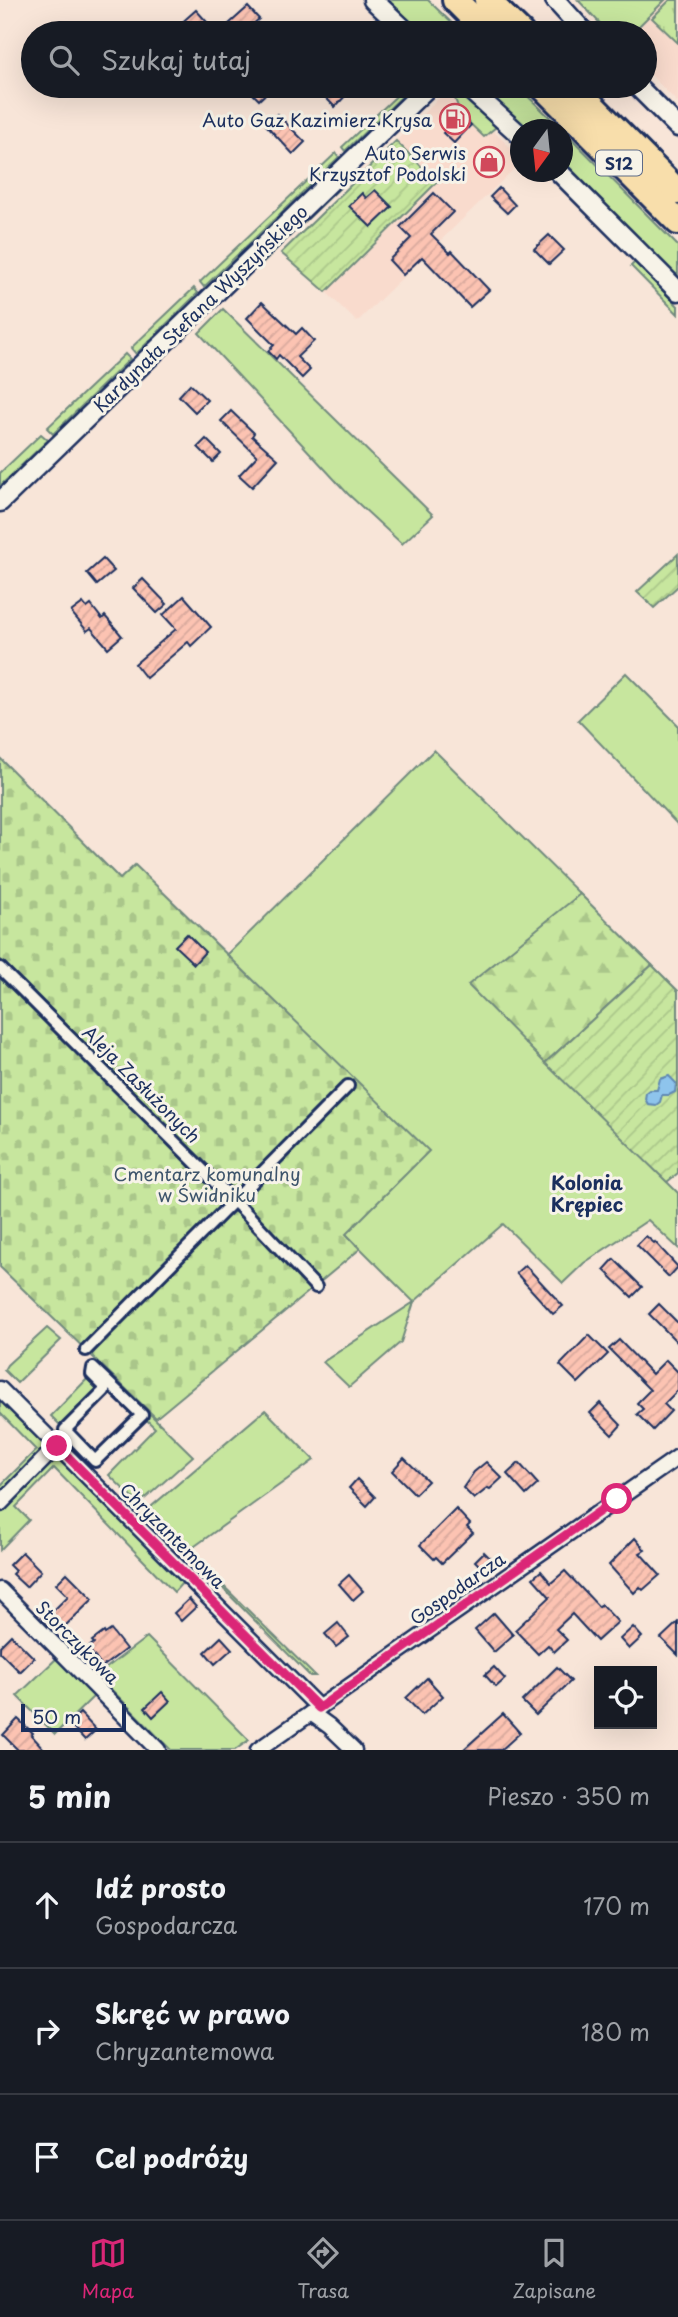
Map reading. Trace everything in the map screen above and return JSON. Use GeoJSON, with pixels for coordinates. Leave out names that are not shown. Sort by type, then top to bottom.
{"type":"FeatureCollection","features":[{"type":"Feature","properties":{"kind":"highway"},"geometry":{"type":"LineString","coordinates":[[455,0],[476,21]]}},
{"type":"Feature","properties":{"kind":"highway"},"geometry":{"type":"LineString","coordinates":[[487,0],[509,21]]}},
{"type":"Feature","properties":{"kind":"highway","name":"S12"},"geometry":{"type":"LineString","coordinates":[[554,98],[678,222]]}},
{"type":"Feature","properties":{"kind":"highway","name":"S12"},"geometry":{"type":"LineString","coordinates":[[585,98],[678,192]]}},
{"type":"Feature","properties":{"kind":"street"},"geometry":{"type":"LineString","coordinates":[[373,0],[395,21]]}},
{"type":"Feature","properties":{"kind":"street"},"geometry":{"type":"LineString","coordinates":[[555,0],[574,21]]}},
{"type":"Feature","properties":{"kind":"street","name":"Kardynała Stefana Wyszyńskiego"},"geometry":{"type":"LineString","coordinates":[[0,502],[417,98]]}},
{"type":"Feature","properties":{"kind":"street"},"geometry":{"type":"LineString","coordinates":[[479,98],[510,126]]}},
{"type":"Feature","properties":{"kind":"street"},"geometry":{"type":"LineString","coordinates":[[649,98],[678,127]]}},
{"type":"Feature","properties":{"kind":"street"},"geometry":{"type":"LineString","coordinates":[[569,182],[678,291]]}},
{"type":"Feature","properties":{"kind":"street","name":"Aleja Zasłużonych"},"geometry":{"type":"LineString","coordinates":[[0,968],[233,1200],[316,1287]]}},
{"type":"Feature","properties":{"kind":"street"},"geometry":{"type":"LineString","coordinates":[[86,1350],[348,1086]]}},
{"type":"Feature","properties":{"kind":"street"},"geometry":{"type":"LineString","coordinates":[[93,1368],[142,1415],[95,1461],[65,1430],[104,1391],[104,1386],[92,1374],[93,1368]]}},
{"type":"Feature","properties":{"kind":"street","name":"Chryzantemowa"},"geometry":{"type":"LineString","coordinates":[[0,1389],[354,1750]]}},
{"type":"Feature","properties":{"kind":"street"},"geometry":{"type":"LineString","coordinates":[[0,1504],[57,1446]]}},
{"type":"Feature","properties":{"kind":"street","name":"Gospodarcza"},"geometry":{"type":"LineString","coordinates":[[258,1750],[678,1457]]}},
{"type":"Feature","properties":{"kind":"street","name":"Storczykowa"},"geometry":{"type":"LineString","coordinates":[[0,1590],[158,1750]]}},
{"type":"Feature","properties":{"kind":"shaded area"},"geometry":{"type":"Polygon","coordinates":[[[665,0],[678,0],[678,103],[657,81],[657,21],[644,21],[665,0]]]}},
{"type":"Feature","properties":{"kind":"shaded area"},"geometry":{"type":"Polygon","coordinates":[[[439,98],[455,98],[461,115],[484,136],[491,129],[510,147],[510,173],[357,322],[326,292],[437,182],[396,141],[439,98]]]}},
{"type":"Feature","properties":{"kind":"green space"},"geometry":{"type":"Polygon","coordinates":[[[386,0],[428,0],[450,21],[409,21],[386,0]]]}},
{"type":"Feature","properties":{"kind":"green space"},"geometry":{"type":"Polygon","coordinates":[[[578,0],[665,0],[644,21],[598,21],[578,0]]]}},
{"type":"Feature","properties":{"kind":"green space"},"geometry":{"type":"Polygon","coordinates":[[[670,0],[678,0],[678,43],[657,21],[652,18],[670,0]]]}},
{"type":"Feature","properties":{"kind":"green space"},"geometry":{"type":"Polygon","coordinates":[[[394,98],[400,98],[345,151],[342,147],[394,98]]]}},
{"type":"Feature","properties":{"kind":"green space"},"geometry":{"type":"Polygon","coordinates":[[[455,98],[464,98],[496,127],[484,137],[461,115],[455,98]]]}},
{"type":"Feature","properties":{"kind":"green space"},"geometry":{"type":"Polygon","coordinates":[[[493,98],[530,98],[552,119],[517,119],[493,98]]]}},
{"type":"Feature","properties":{"kind":"green space"},"geometry":{"type":"Polygon","coordinates":[[[573,140],[678,246],[678,278],[573,171],[573,140]]]}},
{"type":"Feature","properties":{"kind":"green space"},"geometry":{"type":"Polygon","coordinates":[[[396,141],[437,182],[326,292],[281,253],[396,141]]]}},
{"type":"Feature","properties":{"kind":"green space"},"geometry":{"type":"Polygon","coordinates":[[[336,153],[339,157],[204,287],[200,282],[336,153]]]}},
{"type":"Feature","properties":{"kind":"green space"},"geometry":{"type":"Polygon","coordinates":[[[348,175],[350,178],[257,268],[256,266],[348,175]]]}},
{"type":"Feature","properties":{"kind":"green space"},"geometry":{"type":"Polygon","coordinates":[[[635,262],[678,306],[678,314],[631,266],[635,262]]]}},
{"type":"Feature","properties":{"kind":"green space"},"geometry":{"type":"Polygon","coordinates":[[[194,288],[198,293],[136,354],[131,348],[194,288]]]}},
{"type":"Feature","properties":{"kind":"green space"},"geometry":{"type":"Polygon","coordinates":[[[223,309],[433,515],[402,544],[348,494],[199,333],[223,309]]]}},
{"type":"Feature","properties":{"kind":"green space"},"geometry":{"type":"Polygon","coordinates":[[[125,354],[130,359],[53,434],[47,428],[125,354]]]}},
{"type":"Feature","properties":{"kind":"green space"},"geometry":{"type":"Polygon","coordinates":[[[41,434],[48,440],[0,486],[0,473],[41,434]]]}},
{"type":"Feature","properties":{"kind":"green space"},"geometry":{"type":"Polygon","coordinates":[[[678,554],[678,586],[654,608],[637,592],[678,554]]]}},
{"type":"Feature","properties":{"kind":"green space"},"geometry":{"type":"Polygon","coordinates":[[[626,673],[678,725],[678,825],[578,720],[626,673]]]}},
{"type":"Feature","properties":{"kind":"green space"},"geometry":{"type":"Polygon","coordinates":[[[434,750],[678,991],[614,1129],[678,1193],[678,1248],[648,1220],[584,1263],[563,1283],[503,1224],[414,1302],[346,1234],[227,955],[434,750]]]}},
{"type":"Feature","properties":{"kind":"green space","name":"Cmentarz komunalny w Świdniku"},"geometry":{"type":"Polygon","coordinates":[[[0,758],[120,879],[135,865],[429,1151],[346,1234],[360,1249],[156,1418],[0,1267],[0,758]]]}},
{"type":"Feature","properties":{"kind":"green space"},"geometry":{"type":"Polygon","coordinates":[[[580,894],[652,965],[545,1063],[468,985],[580,894]]]}},
{"type":"Feature","properties":{"kind":"green space"},"geometry":{"type":"Polygon","coordinates":[[[652,965],[678,991],[678,1173],[667,1182],[545,1063],[652,965]]]}},
{"type":"Feature","properties":{"kind":"green space"},"geometry":{"type":"Polygon","coordinates":[[[414,1302],[401,1342],[349,1387],[323,1362],[414,1302]]]}},
{"type":"Feature","properties":{"kind":"green space"},"geometry":{"type":"Polygon","coordinates":[[[47,1328],[61,1340],[17,1383],[4,1370],[47,1328]]]}},
{"type":"Feature","properties":{"kind":"green space"},"geometry":{"type":"Polygon","coordinates":[[[98,1363],[193,1456],[139,1504],[109,1475],[155,1428],[93,1368],[98,1363]]]}},
{"type":"Feature","properties":{"kind":"green space"},"geometry":{"type":"Polygon","coordinates":[[[92,1374],[104,1386],[65,1430],[51,1416],[92,1374]]]}},
{"type":"Feature","properties":{"kind":"green space"},"geometry":{"type":"Polygon","coordinates":[[[0,1398],[43,1441],[43,1453],[0,1496],[0,1486],[36,1450],[0,1413],[0,1398]]]}},
{"type":"Feature","properties":{"kind":"green space"},"geometry":{"type":"Polygon","coordinates":[[[265,1410],[314,1460],[188,1551],[315,1676],[310,1676],[148,1513],[152,1506],[265,1410]]]}},
{"type":"Feature","properties":{"kind":"green space"},"geometry":{"type":"Polygon","coordinates":[[[58,1460],[183,1582],[174,1592],[54,1468],[16,1507],[29,1520],[0,1550],[0,1512],[49,1463],[58,1460]]]}},
{"type":"Feature","properties":{"kind":"green space"},"geometry":{"type":"Polygon","coordinates":[[[147,1637],[249,1740],[235,1750],[171,1750],[97,1675],[147,1637]]]}},
{"type":"Feature","properties":{"kind":"green space"},"geometry":{"type":"Polygon","coordinates":[[[57,1658],[94,1696],[55,1734],[17,1696],[57,1658]]]}},
{"type":"Feature","properties":{"kind":"water"},"geometry":{"type":"Polygon","coordinates":[[[669,1076],[676,1083],[675,1092],[662,1095],[656,1105],[648,1104],[646,1093],[657,1090],[660,1079],[669,1076]]]}},
{"type":"Feature","properties":{"kind":"building"},"geometry":{"type":"Polygon","coordinates":[[[248,7],[259,19],[257,21],[232,21],[248,7]]]}},
{"type":"Feature","properties":{"kind":"building"},"geometry":{"type":"Polygon","coordinates":[[[196,10],[206,21],[184,21],[196,10]]]}},
{"type":"Feature","properties":{"kind":"building"},"geometry":{"type":"Polygon","coordinates":[[[326,98],[343,98],[335,107],[326,98]]]}},
{"type":"Feature","properties":{"kind":"building"},"geometry":{"type":"Polygon","coordinates":[[[277,114],[305,142],[293,154],[266,125],[277,114]]]}},
{"type":"Feature","properties":{"kind":"building"},"geometry":{"type":"Polygon","coordinates":[[[461,115],[471,125],[454,143],[443,133],[461,115]]]}},
{"type":"Feature","properties":{"kind":"building"},"geometry":{"type":"Polygon","coordinates":[[[499,188],[515,205],[507,213],[490,197],[499,188]]]}},
{"type":"Feature","properties":{"kind":"building"},"geometry":{"type":"Polygon","coordinates":[[[375,190],[392,207],[371,227],[349,206],[362,193],[366,198],[375,190]]]}},
{"type":"Feature","properties":{"kind":"building"},"geometry":{"type":"Polygon","coordinates":[[[434,193],[453,212],[431,234],[450,253],[452,251],[489,290],[470,307],[422,257],[403,275],[389,260],[411,238],[400,227],[434,193]]]}},
{"type":"Feature","properties":{"kind":"building"},"geometry":{"type":"Polygon","coordinates":[[[549,235],[564,250],[549,264],[534,249],[549,235]]]}},
{"type":"Feature","properties":{"kind":"building"},"geometry":{"type":"Polygon","coordinates":[[[262,302],[296,334],[302,328],[314,341],[297,357],[310,370],[302,378],[279,355],[276,359],[268,351],[274,345],[247,318],[262,302]]]}},
{"type":"Feature","properties":{"kind":"building"},"geometry":{"type":"Polygon","coordinates":[[[190,384],[207,400],[195,412],[179,396],[190,384]]]}},
{"type":"Feature","properties":{"kind":"building"},"geometry":{"type":"Polygon","coordinates":[[[231,411],[254,433],[252,436],[278,459],[252,487],[239,475],[257,456],[221,421],[231,411]]]}},
{"type":"Feature","properties":{"kind":"building"},"geometry":{"type":"Polygon","coordinates":[[[206,439],[221,454],[213,462],[198,447],[206,439]]]}},
{"type":"Feature","properties":{"kind":"building"},"geometry":{"type":"Polygon","coordinates":[[[103,559],[114,571],[97,585],[87,573],[103,559]]]}},
{"type":"Feature","properties":{"kind":"building"},"geometry":{"type":"Polygon","coordinates":[[[143,579],[167,604],[157,613],[133,588],[143,579]]]}},
{"type":"Feature","properties":{"kind":"building"},"geometry":{"type":"Polygon","coordinates":[[[184,596],[211,627],[191,646],[188,642],[146,678],[135,664],[176,629],[163,615],[184,596]]]}},
{"type":"Feature","properties":{"kind":"building"},"geometry":{"type":"Polygon","coordinates":[[[83,603],[87,608],[91,605],[102,619],[105,616],[122,636],[108,648],[91,628],[87,631],[71,612],[83,603]]]}},
{"type":"Feature","properties":{"kind":"building"},"geometry":{"type":"Polygon","coordinates":[[[187,934],[205,952],[194,964],[175,946],[187,934]]]}},
{"type":"Feature","properties":{"kind":"building"},"geometry":{"type":"Polygon","coordinates":[[[646,1236],[678,1267],[669,1277],[637,1245],[646,1236]]]}},
{"type":"Feature","properties":{"kind":"building"},"geometry":{"type":"Polygon","coordinates":[[[614,1259],[642,1287],[632,1297],[604,1270],[614,1259]]]}},
{"type":"Feature","properties":{"kind":"building"},"geometry":{"type":"Polygon","coordinates":[[[525,1265],[563,1306],[553,1314],[516,1273],[525,1265]]]}},
{"type":"Feature","properties":{"kind":"building"},"geometry":{"type":"Polygon","coordinates":[[[659,1304],[678,1323],[678,1343],[649,1314],[659,1304]]]}},
{"type":"Feature","properties":{"kind":"building"},"geometry":{"type":"Polygon","coordinates":[[[589,1335],[608,1354],[578,1383],[560,1365],[589,1335]]]}},
{"type":"Feature","properties":{"kind":"building"},"geometry":{"type":"Polygon","coordinates":[[[619,1340],[652,1374],[666,1360],[678,1372],[678,1390],[664,1404],[671,1411],[653,1430],[637,1414],[643,1409],[637,1403],[650,1390],[609,1349],[619,1340]]]}},
{"type":"Feature","properties":{"kind":"building"},"geometry":{"type":"Polygon","coordinates":[[[600,1403],[621,1425],[612,1435],[590,1413],[600,1403]]]}},
{"type":"Feature","properties":{"kind":"building"},"geometry":{"type":"Polygon","coordinates":[[[404,1458],[428,1481],[415,1494],[392,1471],[404,1458]]]}},
{"type":"Feature","properties":{"kind":"building"},"geometry":{"type":"Polygon","coordinates":[[[486,1462],[502,1478],[474,1499],[463,1488],[474,1472],[486,1462]]]}},
{"type":"Feature","properties":{"kind":"building"},"geometry":{"type":"Polygon","coordinates":[[[519,1463],[538,1484],[526,1495],[507,1474],[519,1463]]]}},
{"type":"Feature","properties":{"kind":"building"},"geometry":{"type":"Polygon","coordinates":[[[357,1479],[375,1497],[367,1506],[349,1488],[357,1479]]]}},
{"type":"Feature","properties":{"kind":"building"},"geometry":{"type":"Polygon","coordinates":[[[456,1509],[470,1524],[467,1527],[473,1533],[442,1563],[420,1545],[456,1509]]]}},
{"type":"Feature","properties":{"kind":"building"},"geometry":{"type":"Polygon","coordinates":[[[635,1538],[645,1550],[640,1553],[660,1575],[643,1590],[640,1587],[634,1593],[609,1565],[635,1538]]]}},
{"type":"Feature","properties":{"kind":"building"},"geometry":{"type":"Polygon","coordinates":[[[22,1552],[41,1571],[26,1587],[12,1574],[15,1571],[9,1565],[22,1552]]]}},
{"type":"Feature","properties":{"kind":"building"},"geometry":{"type":"Polygon","coordinates":[[[484,1552],[493,1561],[484,1570],[475,1561],[484,1552]]]}},
{"type":"Feature","properties":{"kind":"building"},"geometry":{"type":"Polygon","coordinates":[[[541,1571],[551,1583],[565,1571],[599,1607],[601,1604],[618,1622],[597,1641],[572,1614],[556,1629],[567,1640],[554,1652],[548,1645],[538,1654],[515,1630],[550,1597],[533,1578],[541,1571]]]}},
{"type":"Feature","properties":{"kind":"building"},"geometry":{"type":"Polygon","coordinates":[[[67,1573],[93,1599],[64,1627],[51,1613],[68,1596],[56,1584],[67,1573]]]}},
{"type":"Feature","properties":{"kind":"building"},"geometry":{"type":"Polygon","coordinates":[[[349,1575],[363,1591],[353,1600],[339,1584],[349,1575]]]}},
{"type":"Feature","properties":{"kind":"building"},"geometry":{"type":"Polygon","coordinates":[[[189,1599],[196,1607],[181,1621],[174,1613],[189,1599]]]}},
{"type":"Feature","properties":{"kind":"building"},"geometry":{"type":"Polygon","coordinates":[[[494,1613],[513,1635],[494,1652],[475,1630],[494,1613]]]}},
{"type":"Feature","properties":{"kind":"building"},"geometry":{"type":"Polygon","coordinates":[[[678,1622],[678,1655],[661,1638],[678,1622]]]}},
{"type":"Feature","properties":{"kind":"building"},"geometry":{"type":"Polygon","coordinates":[[[338,1623],[349,1637],[336,1647],[325,1634],[338,1623]]]}},
{"type":"Feature","properties":{"kind":"building"},"geometry":{"type":"Polygon","coordinates":[[[633,1627],[642,1637],[629,1649],[620,1639],[633,1627]]]}},
{"type":"Feature","properties":{"kind":"building"},"geometry":{"type":"Polygon","coordinates":[[[111,1630],[126,1649],[102,1667],[88,1648],[94,1643],[92,1641],[111,1630]]]}},
{"type":"Feature","properties":{"kind":"building"},"geometry":{"type":"Polygon","coordinates":[[[11,1635],[34,1658],[20,1672],[0,1652],[0,1646],[11,1635]]]}},
{"type":"Feature","properties":{"kind":"building"},"geometry":{"type":"Polygon","coordinates":[[[221,1637],[232,1649],[215,1664],[205,1652],[221,1637]]]}},
{"type":"Feature","properties":{"kind":"building"},"geometry":{"type":"Polygon","coordinates":[[[494,1667],[505,1679],[496,1687],[485,1675],[494,1667]]]}},
{"type":"Feature","properties":{"kind":"building"},"geometry":{"type":"Polygon","coordinates":[[[557,1667],[571,1681],[536,1715],[522,1701],[557,1667]]]}},
{"type":"Feature","properties":{"kind":"building"},"geometry":{"type":"Polygon","coordinates":[[[427,1678],[443,1696],[422,1715],[406,1698],[427,1678]]]}},
{"type":"Feature","properties":{"kind":"building"},"geometry":{"type":"Polygon","coordinates":[[[162,1692],[170,1701],[153,1717],[145,1708],[162,1692]]]}},
{"type":"Feature","properties":{"kind":"building"},"geometry":{"type":"Polygon","coordinates":[[[80,1713],[96,1730],[85,1740],[69,1723],[80,1713]]]}},
{"type":"Feature","properties":{"kind":"building"},"geometry":{"type":"Polygon","coordinates":[[[503,1714],[520,1733],[501,1750],[463,1750],[503,1714]]]}},
{"type":"Feature","properties":{"kind":"building"},"geometry":{"type":"Polygon","coordinates":[[[18,1719],[33,1733],[31,1735],[45,1750],[18,1750],[3,1735],[18,1719]]]}},
{"type":"Feature","properties":{"kind":"place","name":"Auto Gaz Kazimierz Krysa"},"geometry":{"type":"Point","coordinates":[455,119]}},
{"type":"Feature","properties":{"kind":"place","name":"Auto Serwis Krzysztof Podolski"},"geometry":{"type":"Point","coordinates":[489,162]}},
{"type":"Feature","properties":{"kind":"district","name":"Kolonia Krępiec"},"geometry":{"type":"Point","coordinates":[587,1193]}},
{"type":"Feature","properties":{"kind":"route"},"geometry":{"type":"LineString","coordinates":[[57,1446],[319,1708],[617,1499]]}}]}
